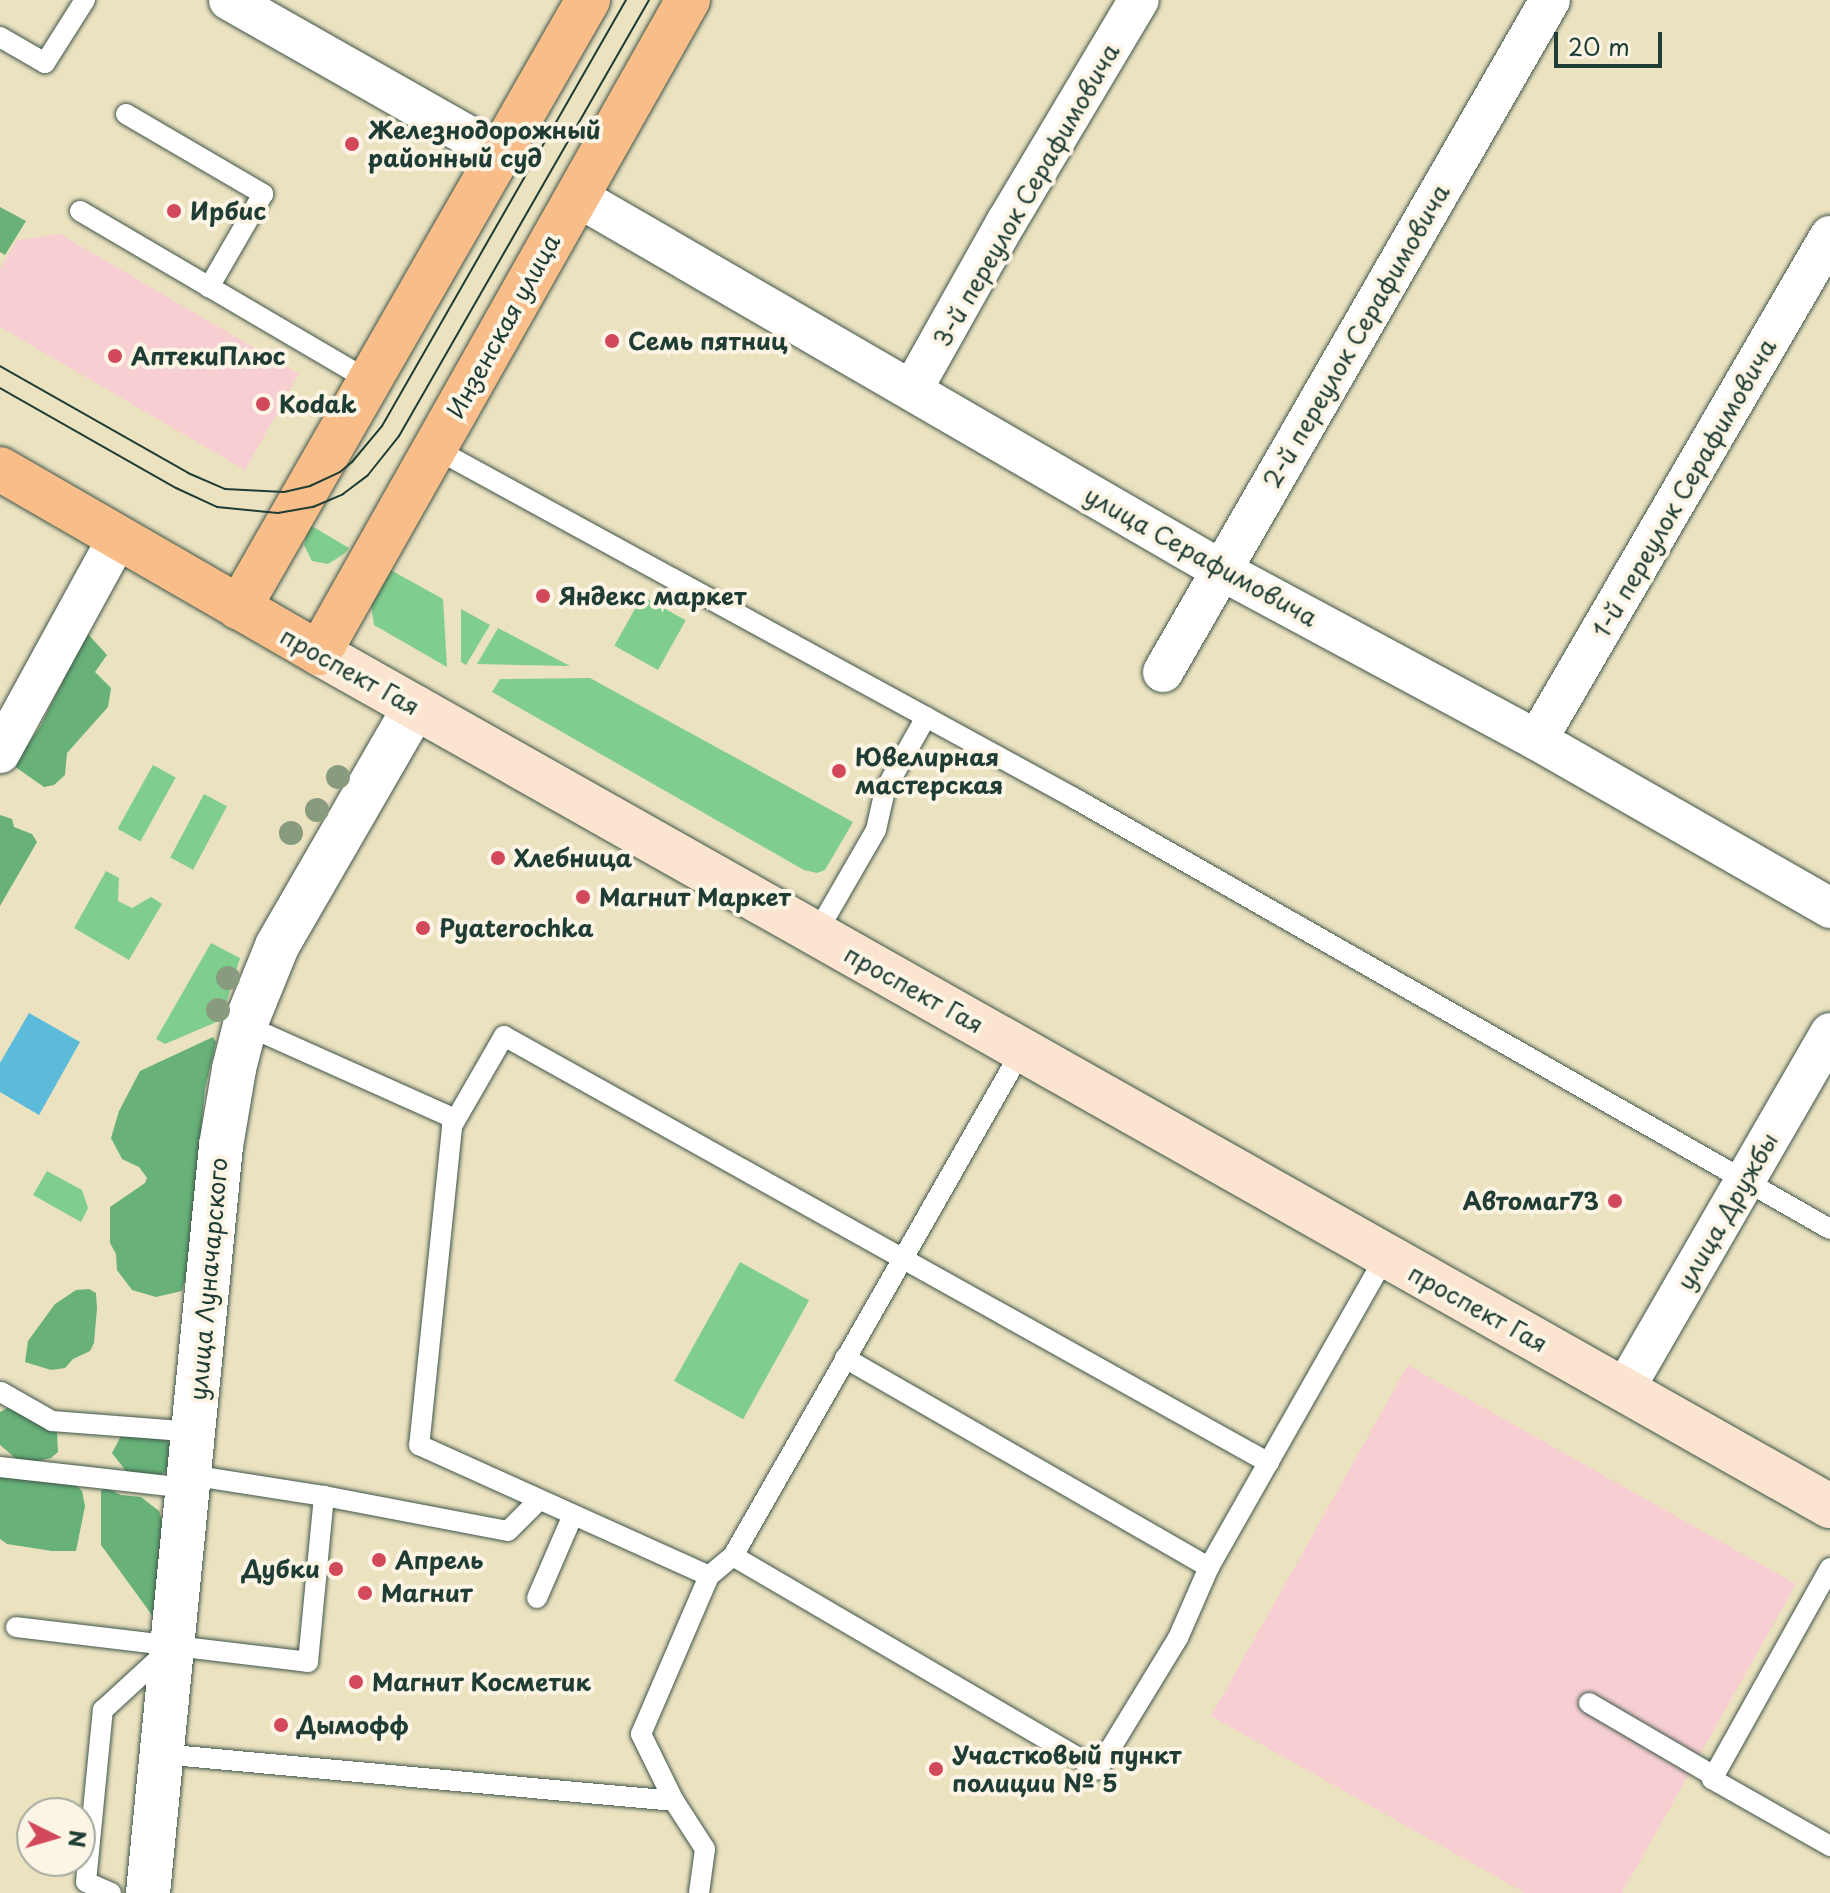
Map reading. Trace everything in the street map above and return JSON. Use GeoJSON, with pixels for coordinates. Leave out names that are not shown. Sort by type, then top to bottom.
{"type":"FeatureCollection","features":[{"type":"Feature","properties":{"kind":"main road"},"geometry":{"type":"LineString","coordinates":[[239,608],[588,0]]}},
{"type":"Feature","properties":{"kind":"main road","name":"Инзенская улица"},"geometry":{"type":"LineString","coordinates":[[319,653],[688,0]]}},
{"type":"Feature","properties":{"kind":"main road","name":"проспект Гая"},"geometry":{"type":"LineString","coordinates":[[0,469],[239,608],[1830,1506]]}},
{"type":"Feature","properties":{"kind":"street"},"geometry":{"type":"LineString","coordinates":[[229,0],[500,154]]}},
{"type":"Feature","properties":{"kind":"street","name":"3-й переулок Серафимовича"},"geometry":{"type":"LineString","coordinates":[[912,390],[1007,221],[1139,0]]}},
{"type":"Feature","properties":{"kind":"street","name":"2-й переулок Серафимовича"},"geometry":{"type":"LineString","coordinates":[[1163,672],[1550,0]]}},
{"type":"Feature","properties":{"kind":"street","name":"улица Серафимовича"},"geometry":{"type":"LineString","coordinates":[[576,196],[1221,570],[1537,740],[1830,908]]}},
{"type":"Feature","properties":{"kind":"street","name":"1-й переулок Серафимовича"},"geometry":{"type":"LineString","coordinates":[[1537,740],[1830,236]]}},
{"type":"Feature","properties":{"kind":"street"},"geometry":{"type":"LineString","coordinates":[[0,753],[119,536]]}},
{"type":"Feature","properties":{"kind":"street","name":"улица Луначарского"},"geometry":{"type":"LineString","coordinates":[[148,1893],[221,1146],[245,1025],[277,946],[415,707]]}},
{"type":"Feature","properties":{"kind":"street","name":"улица Дружбы"},"geometry":{"type":"LineString","coordinates":[[1624,1390],[1830,1033]]}},
{"type":"Feature","properties":{"kind":"lane"},"geometry":{"type":"LineString","coordinates":[[0,37],[45,63],[85,0]]}},
{"type":"Feature","properties":{"kind":"lane"},"geometry":{"type":"LineString","coordinates":[[126,114],[263,194],[209,287]]}},
{"type":"Feature","properties":{"kind":"lane"},"geometry":{"type":"LineString","coordinates":[[80,211],[370,381]]}},
{"type":"Feature","properties":{"kind":"lane"},"geometry":{"type":"LineString","coordinates":[[434,448],[1074,798],[1830,1229]]}},
{"type":"Feature","properties":{"kind":"lane"},"geometry":{"type":"LineString","coordinates":[[816,934],[876,830],[885,790],[926,717]]}},
{"type":"Feature","properties":{"kind":"lane"},"geometry":{"type":"LineString","coordinates":[[245,1025],[453,1118],[419,1445],[709,1576]]}},
{"type":"Feature","properties":{"kind":"lane"},"geometry":{"type":"LineString","coordinates":[[452,1126],[504,1036],[1269,1463]]}},
{"type":"Feature","properties":{"kind":"lane"},"geometry":{"type":"LineString","coordinates":[[699,1893],[705,1849],[674,1801],[641,1734],[709,1576],[733,1556],[1022,1050]]}},
{"type":"Feature","properties":{"kind":"lane"},"geometry":{"type":"LineString","coordinates":[[733,1556],[1098,1769],[1178,1638],[1209,1567],[1386,1256]]}},
{"type":"Feature","properties":{"kind":"lane"},"geometry":{"type":"LineString","coordinates":[[845,1358],[1209,1567]]}},
{"type":"Feature","properties":{"kind":"lane"},"geometry":{"type":"LineString","coordinates":[[1,1392],[52,1421],[194,1432]]}},
{"type":"Feature","properties":{"kind":"lane"},"geometry":{"type":"LineString","coordinates":[[0,1467],[189,1481],[324,1496],[508,1531],[539,1500]]}},
{"type":"Feature","properties":{"kind":"lane"},"geometry":{"type":"LineString","coordinates":[[16,1627],[308,1662],[324,1496]]}},
{"type":"Feature","properties":{"kind":"lane"},"geometry":{"type":"LineString","coordinates":[[537,1598],[573,1515]]}},
{"type":"Feature","properties":{"kind":"lane"},"geometry":{"type":"LineString","coordinates":[[1830,1568],[1712,1779],[1830,1846]]}},
{"type":"Feature","properties":{"kind":"lane"},"geometry":{"type":"LineString","coordinates":[[111,1893],[86,1882],[103,1710],[172,1646]]}},
{"type":"Feature","properties":{"kind":"lane"},"geometry":{"type":"LineString","coordinates":[[1589,1703],[1714,1776]]}},
{"type":"Feature","properties":{"kind":"lane"},"geometry":{"type":"LineString","coordinates":[[161,1754],[674,1801]]}},
{"type":"Feature","properties":{"kind":"shaded area"},"geometry":{"type":"Polygon","coordinates":[[[60,234],[299,374],[245,470],[0,327],[0,268],[17,240],[60,234]]]}},
{"type":"Feature","properties":{"kind":"shaded area"},"geometry":{"type":"Polygon","coordinates":[[[1408,1365],[1796,1584],[1622,1893],[1525,1893],[1211,1716],[1408,1365]]]}},
{"type":"Feature","properties":{"kind":"green space"},"geometry":{"type":"Polygon","coordinates":[[[0,207],[26,221],[5,255],[0,252],[0,207]]]}},
{"type":"Feature","properties":{"kind":"green space"},"geometry":{"type":"Polygon","coordinates":[[[310,525],[349,548],[328,564],[312,561],[304,545],[310,525]]]}},
{"type":"Feature","properties":{"kind":"green space"},"geometry":{"type":"Polygon","coordinates":[[[387,568],[443,599],[447,667],[374,625],[371,604],[387,568]]]}},
{"type":"Feature","properties":{"kind":"green space"},"geometry":{"type":"Polygon","coordinates":[[[642,596],[686,620],[658,670],[614,646],[642,596]]]}},
{"type":"Feature","properties":{"kind":"green space"},"geometry":{"type":"Polygon","coordinates":[[[461,609],[490,625],[466,665],[461,662],[461,609]]]}},
{"type":"Feature","properties":{"kind":"green space"},"geometry":{"type":"Polygon","coordinates":[[[498,628],[570,666],[477,664],[498,628]]]}},
{"type":"Feature","properties":{"kind":"green space"},"geometry":{"type":"Polygon","coordinates":[[[87,633],[107,655],[95,672],[111,688],[108,707],[67,753],[65,775],[54,785],[44,787],[14,766],[41,725],[87,633]]]}},
{"type":"Feature","properties":{"kind":"green space"},"geometry":{"type":"Polygon","coordinates":[[[590,678],[853,822],[825,870],[817,873],[804,870],[492,692],[500,679],[590,678]]]}},
{"type":"Feature","properties":{"kind":"green space"},"geometry":{"type":"Polygon","coordinates":[[[153,765],[176,778],[140,841],[118,829],[153,765]]]}},
{"type":"Feature","properties":{"kind":"green space"},"geometry":{"type":"Polygon","coordinates":[[[204,794],[227,806],[193,870],[170,858],[204,794]]]}},
{"type":"Feature","properties":{"kind":"green space"},"geometry":{"type":"Polygon","coordinates":[[[0,815],[12,819],[14,827],[32,834],[37,842],[0,906],[0,815]]]}},
{"type":"Feature","properties":{"kind":"green space"},"geometry":{"type":"Polygon","coordinates":[[[106,871],[119,878],[118,901],[132,908],[151,897],[162,904],[129,960],[74,928],[106,871]]]}},
{"type":"Feature","properties":{"kind":"green space"},"geometry":{"type":"Polygon","coordinates":[[[211,943],[240,958],[221,1020],[165,1044],[156,1039],[211,943]]]}},
{"type":"Feature","properties":{"kind":"green space"},"geometry":{"type":"Polygon","coordinates":[[[213,1037],[216,1042],[205,1089],[187,1272],[182,1291],[156,1297],[132,1290],[117,1270],[116,1254],[110,1243],[110,1207],[145,1183],[147,1178],[139,1167],[122,1159],[111,1138],[119,1111],[140,1071],[213,1037]]]}},
{"type":"Feature","properties":{"kind":"green space"},"geometry":{"type":"Polygon","coordinates":[[[47,1171],[82,1190],[88,1208],[81,1222],[33,1195],[47,1171]]]}},
{"type":"Feature","properties":{"kind":"green space"},"geometry":{"type":"Polygon","coordinates":[[[740,1262],[809,1300],[743,1419],[674,1381],[740,1262]]]}},
{"type":"Feature","properties":{"kind":"green space"},"geometry":{"type":"Polygon","coordinates":[[[89,1289],[96,1293],[97,1308],[94,1343],[90,1351],[73,1359],[65,1368],[51,1370],[25,1362],[28,1341],[55,1304],[76,1290],[89,1289]]]}},
{"type":"Feature","properties":{"kind":"green space"},"geometry":{"type":"Polygon","coordinates":[[[9,1407],[44,1422],[57,1433],[58,1452],[51,1458],[30,1463],[19,1461],[0,1445],[0,1412],[9,1407]]]}},
{"type":"Feature","properties":{"kind":"green space"},"geometry":{"type":"Polygon","coordinates":[[[121,1436],[164,1437],[174,1450],[171,1469],[150,1480],[129,1475],[112,1453],[121,1436]]]}},
{"type":"Feature","properties":{"kind":"green space"},"geometry":{"type":"Polygon","coordinates":[[[0,1474],[73,1482],[82,1491],[85,1506],[76,1551],[52,1551],[7,1544],[0,1539],[0,1474]]]}},
{"type":"Feature","properties":{"kind":"green space"},"geometry":{"type":"Polygon","coordinates":[[[106,1488],[121,1495],[141,1497],[159,1511],[164,1526],[157,1622],[101,1545],[101,1491],[106,1488]]]}},
{"type":"Feature","properties":{"kind":"water"},"geometry":{"type":"Polygon","coordinates":[[[29,1013],[80,1042],[39,1115],[0,1092],[0,1063],[29,1013]]]}},
{"type":"Feature","properties":{"kind":"tram line"},"geometry":{"type":"LineString","coordinates":[[0,366],[188,473],[225,489],[284,492],[310,486],[340,472],[382,426],[626,0]]}},
{"type":"Feature","properties":{"kind":"tram line"},"geometry":{"type":"LineString","coordinates":[[0,388],[176,488],[217,507],[278,513],[313,507],[343,494],[368,475],[399,436],[649,0]]}},
{"type":"Feature","properties":{"kind":"place","name":"Железнодорожный районный суд"},"geometry":{"type":"Point","coordinates":[352,144]}},
{"type":"Feature","properties":{"kind":"place","name":"Ирбис"},"geometry":{"type":"Point","coordinates":[174,211]}},
{"type":"Feature","properties":{"kind":"place","name":"Семь пятниц"},"geometry":{"type":"Point","coordinates":[612,341]}},
{"type":"Feature","properties":{"kind":"place","name":"АптекиПлюс"},"geometry":{"type":"Point","coordinates":[115,356]}},
{"type":"Feature","properties":{"kind":"place","name":"Kodak"},"geometry":{"type":"Point","coordinates":[263,404]}},
{"type":"Feature","properties":{"kind":"place","name":"Яндекс маркет"},"geometry":{"type":"Point","coordinates":[543,596]}},
{"type":"Feature","properties":{"kind":"place","name":"Ювелирная мастерская"},"geometry":{"type":"Point","coordinates":[839,771]}},
{"type":"Feature","properties":{"kind":"place","name":"Хлебница"},"geometry":{"type":"Point","coordinates":[498,858]}},
{"type":"Feature","properties":{"kind":"place","name":"Магнит Маркет"},"geometry":{"type":"Point","coordinates":[583,897]}},
{"type":"Feature","properties":{"kind":"place","name":"Pyaterochka"},"geometry":{"type":"Point","coordinates":[423,928]}},
{"type":"Feature","properties":{"kind":"place","name":"Автомаг73"},"geometry":{"type":"Point","coordinates":[1615,1201]}},
{"type":"Feature","properties":{"kind":"place","name":"Апрель"},"geometry":{"type":"Point","coordinates":[379,1560]}},
{"type":"Feature","properties":{"kind":"place","name":"Дубки"},"geometry":{"type":"Point","coordinates":[336,1569]}},
{"type":"Feature","properties":{"kind":"place","name":"Магнит"},"geometry":{"type":"Point","coordinates":[365,1593]}},
{"type":"Feature","properties":{"kind":"place","name":"Магнит Косметик"},"geometry":{"type":"Point","coordinates":[356,1682]}},
{"type":"Feature","properties":{"kind":"place","name":"Дымофф"},"geometry":{"type":"Point","coordinates":[281,1725]}},
{"type":"Feature","properties":{"kind":"place","name":"Участковый пункт полиции № 5"},"geometry":{"type":"Point","coordinates":[936,1769]}}]}
